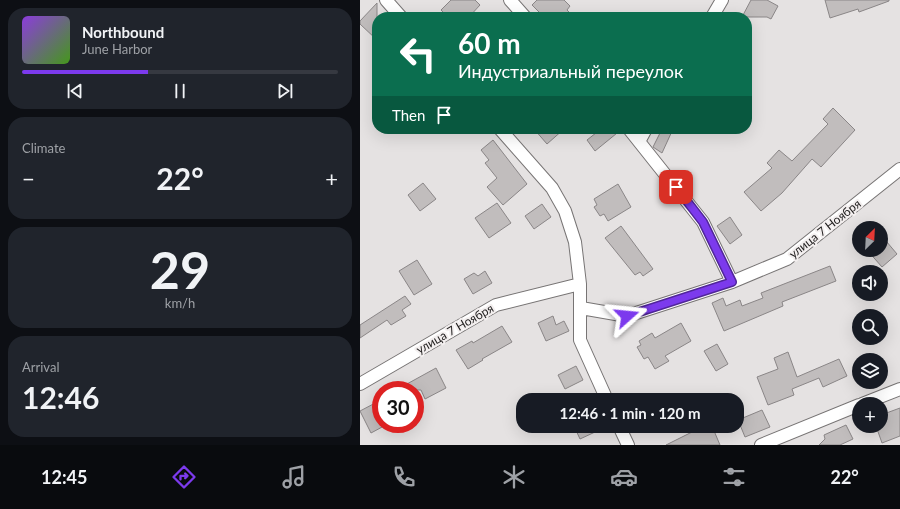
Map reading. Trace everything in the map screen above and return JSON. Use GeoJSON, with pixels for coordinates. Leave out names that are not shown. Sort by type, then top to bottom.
{"type":"FeatureCollection","features":[{"type":"Feature","properties":{"kind":"street"},"geometry":{"type":"LineString","coordinates":[[386,0],[397,12]]}},
{"type":"Feature","properties":{"kind":"street"},"geometry":{"type":"LineString","coordinates":[[510,0],[521,12]]}},
{"type":"Feature","properties":{"kind":"street"},"geometry":{"type":"LineString","coordinates":[[715,12],[722,0]]}},
{"type":"Feature","properties":{"kind":"street"},"geometry":{"type":"LineString","coordinates":[[504,134],[552,188],[565,211],[575,242],[580,284],[580,340],[605,393]]}},
{"type":"Feature","properties":{"kind":"street"},"geometry":{"type":"LineString","coordinates":[[634,134],[703,222],[732,282]]}},
{"type":"Feature","properties":{"kind":"street"},"geometry":{"type":"LineString","coordinates":[[640,140],[643,134]]}},
{"type":"Feature","properties":{"kind":"street","name":"улица 7 Ноября"},"geometry":{"type":"LineString","coordinates":[[581,308],[627,316],[732,282],[787,259],[900,169]]}},
{"type":"Feature","properties":{"kind":"street","name":"улица 7 Ноября"},"geometry":{"type":"LineString","coordinates":[[360,384],[496,305],[580,284]]}},
{"type":"Feature","properties":{"kind":"street"},"geometry":{"type":"LineString","coordinates":[[880,397],[900,389]]}},
{"type":"Feature","properties":{"kind":"street"},"geometry":{"type":"LineString","coordinates":[[761,445],[852,408]]}},
{"type":"Feature","properties":{"kind":"street"},"geometry":{"type":"LineString","coordinates":[[622,433],[628,445]]}},
{"type":"Feature","properties":{"kind":"building"},"geometry":{"type":"Polygon","coordinates":[[[451,0],[475,0],[480,5],[474,12],[443,12],[441,10],[451,0]]]}},
{"type":"Feature","properties":{"kind":"building"},"geometry":{"type":"Polygon","coordinates":[[[537,0],[564,0],[570,6],[567,10],[569,12],[539,12],[532,5],[537,0]]]}},
{"type":"Feature","properties":{"kind":"building"},"geometry":{"type":"Polygon","coordinates":[[[751,0],[767,0],[778,6],[771,19],[767,17],[752,17],[752,12],[745,12],[751,0]]]}},
{"type":"Feature","properties":{"kind":"building"},"geometry":{"type":"Polygon","coordinates":[[[825,0],[889,1],[859,12],[858,9],[830,18],[825,0]]]}},
{"type":"Feature","properties":{"kind":"building"},"geometry":{"type":"Polygon","coordinates":[[[377,3],[377,12],[372,12],[372,35],[360,24],[360,21],[377,3]]]}},
{"type":"Feature","properties":{"kind":"building"},"geometry":{"type":"Polygon","coordinates":[[[833,108],[855,130],[821,167],[812,159],[782,193],[761,211],[744,192],[772,168],[767,163],[779,150],[792,161],[828,124],[823,119],[833,108]]]}},
{"type":"Feature","properties":{"kind":"building"},"geometry":{"type":"Polygon","coordinates":[[[538,134],[558,134],[547,144],[538,134]]]}},
{"type":"Feature","properties":{"kind":"building"},"geometry":{"type":"Polygon","coordinates":[[[595,134],[616,134],[595,151],[587,140],[595,134]]]}},
{"type":"Feature","properties":{"kind":"building"},"geometry":{"type":"Polygon","coordinates":[[[660,134],[671,134],[662,153],[653,147],[660,134]]]}},
{"type":"Feature","properties":{"kind":"building"},"geometry":{"type":"Polygon","coordinates":[[[493,140],[527,184],[503,205],[487,187],[497,178],[485,163],[489,160],[481,150],[493,140]]]}},
{"type":"Feature","properties":{"kind":"building"},"geometry":{"type":"Polygon","coordinates":[[[423,183],[436,199],[420,211],[408,195],[423,183]]]}},
{"type":"Feature","properties":{"kind":"building"},"geometry":{"type":"Polygon","coordinates":[[[618,184],[631,207],[608,221],[604,214],[600,216],[594,207],[597,205],[594,199],[618,184]]]}},
{"type":"Feature","properties":{"kind":"building"},"geometry":{"type":"Polygon","coordinates":[[[497,203],[511,223],[489,238],[475,218],[497,203]]]}},
{"type":"Feature","properties":{"kind":"building"},"geometry":{"type":"Polygon","coordinates":[[[542,204],[551,217],[534,229],[525,216],[542,204]]]}},
{"type":"Feature","properties":{"kind":"building"},"geometry":{"type":"Polygon","coordinates":[[[730,217],[742,235],[730,244],[717,226],[730,217]]]}},
{"type":"Feature","properties":{"kind":"building"},"geometry":{"type":"Polygon","coordinates":[[[621,226],[653,269],[643,276],[640,272],[635,275],[605,238],[621,226]]]}},
{"type":"Feature","properties":{"kind":"building"},"geometry":{"type":"Polygon","coordinates":[[[888,243],[897,254],[884,265],[880,265],[873,257],[888,257],[888,243]]]}},
{"type":"Feature","properties":{"kind":"building"},"geometry":{"type":"Polygon","coordinates":[[[417,260],[432,284],[414,295],[399,271],[417,260]]]}},
{"type":"Feature","properties":{"kind":"building"},"geometry":{"type":"Polygon","coordinates":[[[830,266],[836,281],[782,302],[783,306],[724,331],[712,303],[723,298],[726,306],[740,300],[742,306],[763,298],[761,293],[830,266]]]}},
{"type":"Feature","properties":{"kind":"building"},"geometry":{"type":"Polygon","coordinates":[[[485,271],[492,283],[473,294],[464,279],[474,273],[478,276],[485,271]]]}},
{"type":"Feature","properties":{"kind":"building"},"geometry":{"type":"Polygon","coordinates":[[[405,296],[411,304],[402,310],[406,316],[391,325],[387,320],[360,338],[360,325],[405,296]]]}},
{"type":"Feature","properties":{"kind":"building"},"geometry":{"type":"Polygon","coordinates":[[[553,316],[556,325],[564,321],[569,331],[546,341],[538,323],[553,316]]]}},
{"type":"Feature","properties":{"kind":"building"},"geometry":{"type":"Polygon","coordinates":[[[681,323],[691,341],[665,356],[669,361],[655,369],[648,357],[644,359],[637,347],[641,345],[639,341],[652,333],[655,338],[681,323]]]}},
{"type":"Feature","properties":{"kind":"building"},"geometry":{"type":"Polygon","coordinates":[[[502,326],[512,342],[482,359],[483,360],[468,369],[456,350],[472,341],[473,343],[502,326]]]}},
{"type":"Feature","properties":{"kind":"building"},"geometry":{"type":"Polygon","coordinates":[[[717,344],[728,364],[716,371],[704,351],[717,344]]]}},
{"type":"Feature","properties":{"kind":"building"},"geometry":{"type":"Polygon","coordinates":[[[788,352],[797,377],[839,359],[847,376],[823,387],[819,378],[792,389],[794,395],[768,405],[757,377],[778,369],[774,358],[788,352]]]}},
{"type":"Feature","properties":{"kind":"building"},"geometry":{"type":"Polygon","coordinates":[[[576,366],[583,380],[565,389],[558,375],[576,366]]]}},
{"type":"Feature","properties":{"kind":"building"},"geometry":{"type":"Polygon","coordinates":[[[436,368],[446,388],[425,399],[424,381],[412,381],[436,368]]]}},
{"type":"Feature","properties":{"kind":"building"},"geometry":{"type":"Polygon","coordinates":[[[372,405],[371,433],[360,411],[372,405]]]}},
{"type":"Feature","properties":{"kind":"building"},"geometry":{"type":"Polygon","coordinates":[[[900,408],[900,436],[882,443],[878,433],[888,433],[888,412],[900,408]]]}},
{"type":"Feature","properties":{"kind":"building"},"geometry":{"type":"Polygon","coordinates":[[[762,410],[770,427],[745,437],[743,433],[744,418],[762,410]]]}},
{"type":"Feature","properties":{"kind":"building"},"geometry":{"type":"Polygon","coordinates":[[[846,425],[853,439],[840,445],[819,445],[825,439],[824,435],[846,425]]]}},
{"type":"Feature","properties":{"kind":"building"},"geometry":{"type":"Polygon","coordinates":[[[577,433],[593,433],[580,439],[577,433]]]}},
{"type":"Feature","properties":{"kind":"building"},"geometry":{"type":"Polygon","coordinates":[[[690,433],[715,433],[720,445],[666,445],[690,433]]]}},
{"type":"Feature","properties":{"kind":"route"},"geometry":{"type":"LineString","coordinates":[[627,316],[732,282],[703,222],[676,187]]}}]}
